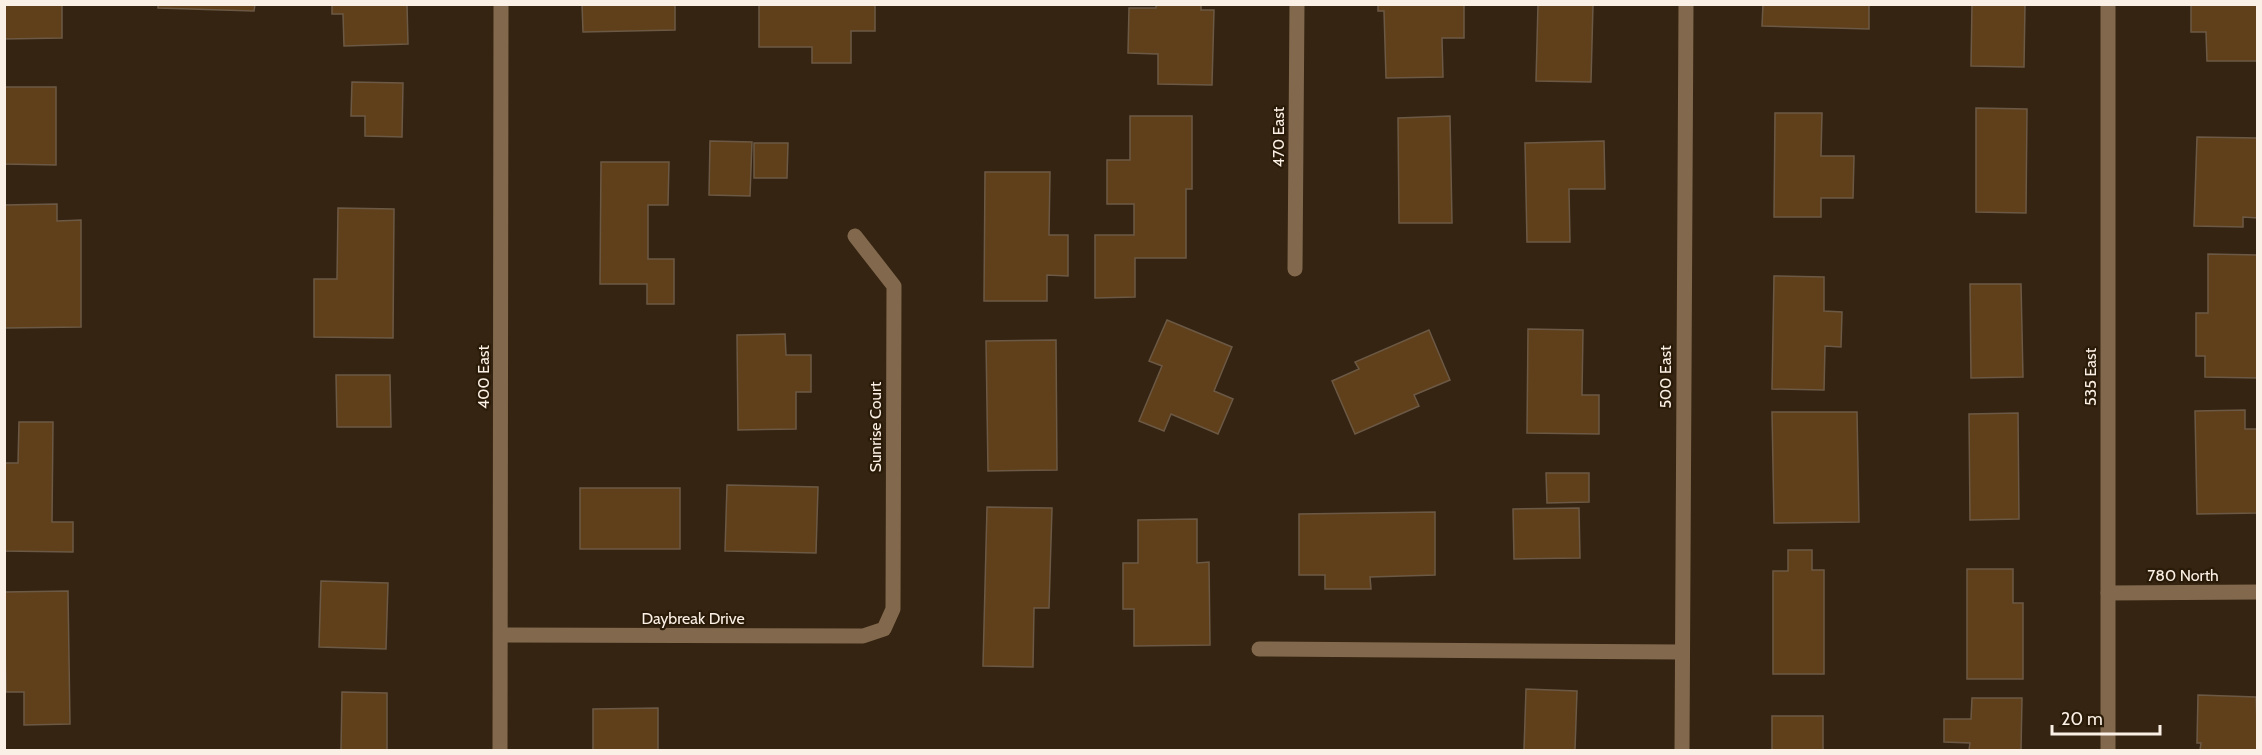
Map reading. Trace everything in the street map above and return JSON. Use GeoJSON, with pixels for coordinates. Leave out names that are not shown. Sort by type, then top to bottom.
{"type":"FeatureCollection","features":[{"type":"Feature","properties":{"kind":"street","name":"400 East"},"geometry":{"type":"LineString","coordinates":[[500,750],[501,4]]}},
{"type":"Feature","properties":{"kind":"street","name":"470 East"},"geometry":{"type":"LineString","coordinates":[[1295,269],[1297,4]]}},
{"type":"Feature","properties":{"kind":"street","name":"500 East"},"geometry":{"type":"LineString","coordinates":[[1682,750],[1686,4]]}},
{"type":"Feature","properties":{"kind":"street","name":"535 East"},"geometry":{"type":"LineString","coordinates":[[2108,4],[2108,750]]}},
{"type":"Feature","properties":{"kind":"street","name":"Sunrise Court"},"geometry":{"type":"LineString","coordinates":[[855,236],[894,286],[893,609],[884,628]]}},
{"type":"Feature","properties":{"kind":"street","name":"780 North"},"geometry":{"type":"LineString","coordinates":[[2108,593],[2258,592]]}},
{"type":"Feature","properties":{"kind":"street","name":"Daybreak Drive"},"geometry":{"type":"LineString","coordinates":[[501,635],[862,636],[884,628]]}},
{"type":"Feature","properties":{"kind":"street"},"geometry":{"type":"LineString","coordinates":[[1259,649],[1681,652]]}},
{"type":"Feature","properties":{"kind":"building"},"geometry":{"type":"Polygon","coordinates":[[[4,4],[62,4],[62,38],[4,39],[4,4]]]}},
{"type":"Feature","properties":{"kind":"building"},"geometry":{"type":"Polygon","coordinates":[[[158,4],[255,4],[254,11],[158,8],[158,4]]]}},
{"type":"Feature","properties":{"kind":"building"},"geometry":{"type":"Polygon","coordinates":[[[332,4],[407,4],[408,44],[344,46],[343,14],[332,14],[332,4]]]}},
{"type":"Feature","properties":{"kind":"building"},"geometry":{"type":"Polygon","coordinates":[[[582,4],[675,4],[675,30],[583,32],[582,4]]]}},
{"type":"Feature","properties":{"kind":"building"},"geometry":{"type":"Polygon","coordinates":[[[759,4],[875,4],[875,31],[851,31],[851,63],[812,63],[812,47],[759,47],[759,4]]]}},
{"type":"Feature","properties":{"kind":"building"},"geometry":{"type":"Polygon","coordinates":[[[1156,4],[1201,4],[1201,10],[1214,10],[1212,85],[1158,84],[1158,54],[1128,53],[1129,8],[1156,8],[1156,4]]]}},
{"type":"Feature","properties":{"kind":"building"},"geometry":{"type":"Polygon","coordinates":[[[1378,4],[1464,4],[1464,38],[1442,38],[1443,77],[1386,78],[1384,11],[1378,11],[1378,4]]]}},
{"type":"Feature","properties":{"kind":"building"},"geometry":{"type":"Polygon","coordinates":[[[1538,4],[1593,4],[1591,82],[1536,81],[1538,4]]]}},
{"type":"Feature","properties":{"kind":"building"},"geometry":{"type":"Polygon","coordinates":[[[1763,4],[1869,4],[1869,29],[1762,26],[1763,4]]]}},
{"type":"Feature","properties":{"kind":"building"},"geometry":{"type":"Polygon","coordinates":[[[1972,4],[2025,4],[2024,67],[1971,66],[1972,4]]]}},
{"type":"Feature","properties":{"kind":"building"},"geometry":{"type":"Polygon","coordinates":[[[2191,4],[2258,4],[2258,61],[2207,61],[2206,32],[2191,32],[2191,4]]]}},
{"type":"Feature","properties":{"kind":"building"},"geometry":{"type":"Polygon","coordinates":[[[352,82],[403,83],[402,137],[365,136],[365,116],[351,116],[352,82]]]}},
{"type":"Feature","properties":{"kind":"building"},"geometry":{"type":"Polygon","coordinates":[[[4,87],[56,87],[56,165],[4,164],[4,87]]]}},
{"type":"Feature","properties":{"kind":"building"},"geometry":{"type":"Polygon","coordinates":[[[1976,108],[2027,109],[2026,213],[1976,212],[1976,108]]]}},
{"type":"Feature","properties":{"kind":"building"},"geometry":{"type":"Polygon","coordinates":[[[1775,113],[1822,113],[1821,156],[1854,156],[1853,198],[1821,198],[1821,217],[1774,217],[1775,113]]]}},
{"type":"Feature","properties":{"kind":"building"},"geometry":{"type":"Polygon","coordinates":[[[1130,116],[1192,116],[1192,189],[1186,189],[1186,258],[1135,258],[1135,297],[1095,298],[1095,235],[1134,235],[1134,204],[1107,204],[1107,160],[1130,160],[1130,116]]]}},
{"type":"Feature","properties":{"kind":"building"},"geometry":{"type":"Polygon","coordinates":[[[1450,116],[1452,223],[1399,223],[1398,118],[1450,116]]]}},
{"type":"Feature","properties":{"kind":"building"},"geometry":{"type":"Polygon","coordinates":[[[2197,137],[2258,138],[2258,218],[2243,217],[2243,227],[2194,226],[2197,137]]]}},
{"type":"Feature","properties":{"kind":"building"},"geometry":{"type":"Polygon","coordinates":[[[710,141],[752,142],[750,196],[709,195],[710,141]]]}},
{"type":"Feature","properties":{"kind":"building"},"geometry":{"type":"Polygon","coordinates":[[[1604,141],[1605,189],[1569,189],[1570,242],[1527,242],[1525,143],[1604,141]]]}},
{"type":"Feature","properties":{"kind":"building"},"geometry":{"type":"Polygon","coordinates":[[[754,143],[788,143],[787,178],[754,178],[754,143]]]}},
{"type":"Feature","properties":{"kind":"building"},"geometry":{"type":"Polygon","coordinates":[[[601,162],[669,162],[668,205],[648,205],[648,259],[674,259],[674,304],[647,304],[647,284],[600,284],[601,162]]]}},
{"type":"Feature","properties":{"kind":"building"},"geometry":{"type":"Polygon","coordinates":[[[985,172],[1050,172],[1049,235],[1068,235],[1068,276],[1047,275],[1047,301],[984,301],[985,172]]]}},
{"type":"Feature","properties":{"kind":"building"},"geometry":{"type":"Polygon","coordinates":[[[57,204],[57,221],[81,220],[81,327],[4,328],[4,205],[57,204]]]}},
{"type":"Feature","properties":{"kind":"building"},"geometry":{"type":"Polygon","coordinates":[[[338,208],[394,209],[393,338],[314,337],[314,279],[337,279],[338,208]]]}},
{"type":"Feature","properties":{"kind":"building"},"geometry":{"type":"Polygon","coordinates":[[[2208,254],[2258,255],[2258,378],[2205,377],[2205,356],[2196,356],[2196,313],[2208,313],[2208,254]]]}},
{"type":"Feature","properties":{"kind":"building"},"geometry":{"type":"Polygon","coordinates":[[[1774,276],[1824,277],[1824,311],[1842,312],[1841,347],[1825,346],[1824,390],[1772,389],[1774,276]]]}},
{"type":"Feature","properties":{"kind":"building"},"geometry":{"type":"Polygon","coordinates":[[[1970,284],[2021,284],[2023,377],[1971,378],[1970,284]]]}},
{"type":"Feature","properties":{"kind":"building"},"geometry":{"type":"Polygon","coordinates":[[[1167,320],[1232,347],[1214,391],[1233,399],[1218,434],[1171,414],[1164,431],[1139,421],[1162,366],[1149,361],[1167,320]]]}},
{"type":"Feature","properties":{"kind":"building"},"geometry":{"type":"Polygon","coordinates":[[[1528,329],[1583,330],[1582,395],[1599,395],[1599,434],[1527,433],[1528,329]]]}},
{"type":"Feature","properties":{"kind":"building"},"geometry":{"type":"Polygon","coordinates":[[[1429,330],[1450,380],[1414,395],[1419,406],[1355,434],[1332,381],[1359,369],[1355,362],[1429,330]]]}},
{"type":"Feature","properties":{"kind":"building"},"geometry":{"type":"Polygon","coordinates":[[[785,334],[786,355],[811,355],[811,392],[796,392],[796,429],[738,430],[737,335],[785,334]]]}},
{"type":"Feature","properties":{"kind":"building"},"geometry":{"type":"Polygon","coordinates":[[[1056,340],[1057,470],[988,471],[986,341],[1056,340]]]}},
{"type":"Feature","properties":{"kind":"building"},"geometry":{"type":"Polygon","coordinates":[[[336,375],[390,375],[391,427],[337,427],[336,375]]]}},
{"type":"Feature","properties":{"kind":"building"},"geometry":{"type":"Polygon","coordinates":[[[2245,410],[2245,429],[2258,429],[2258,513],[2197,514],[2195,411],[2245,410]]]}},
{"type":"Feature","properties":{"kind":"building"},"geometry":{"type":"Polygon","coordinates":[[[1772,412],[1857,412],[1859,522],[1774,523],[1772,412]]]}},
{"type":"Feature","properties":{"kind":"building"},"geometry":{"type":"Polygon","coordinates":[[[2018,413],[2019,519],[1970,520],[1969,414],[2018,413]]]}},
{"type":"Feature","properties":{"kind":"building"},"geometry":{"type":"Polygon","coordinates":[[[19,422],[53,422],[52,522],[73,522],[73,552],[4,551],[4,463],[18,463],[19,422]]]}},
{"type":"Feature","properties":{"kind":"building"},"geometry":{"type":"Polygon","coordinates":[[[1546,473],[1589,473],[1589,502],[1547,503],[1546,473]]]}},
{"type":"Feature","properties":{"kind":"building"},"geometry":{"type":"Polygon","coordinates":[[[727,485],[818,487],[816,553],[725,551],[727,485]]]}},
{"type":"Feature","properties":{"kind":"building"},"geometry":{"type":"Polygon","coordinates":[[[580,488],[680,488],[680,549],[580,549],[580,488]]]}},
{"type":"Feature","properties":{"kind":"building"},"geometry":{"type":"Polygon","coordinates":[[[987,507],[1052,508],[1049,608],[1034,608],[1033,667],[983,666],[987,507]]]}},
{"type":"Feature","properties":{"kind":"building"},"geometry":{"type":"Polygon","coordinates":[[[1579,508],[1580,558],[1514,559],[1513,509],[1579,508]]]}},
{"type":"Feature","properties":{"kind":"building"},"geometry":{"type":"Polygon","coordinates":[[[1435,512],[1435,575],[1370,577],[1371,589],[1325,589],[1325,575],[1299,575],[1299,514],[1435,512]]]}},
{"type":"Feature","properties":{"kind":"building"},"geometry":{"type":"Polygon","coordinates":[[[1197,519],[1197,563],[1209,562],[1210,645],[1134,646],[1134,609],[1123,609],[1123,563],[1138,563],[1138,520],[1197,519]]]}},
{"type":"Feature","properties":{"kind":"building"},"geometry":{"type":"Polygon","coordinates":[[[1788,550],[1812,550],[1812,570],[1824,570],[1824,674],[1773,674],[1773,571],[1788,571],[1788,550]]]}},
{"type":"Feature","properties":{"kind":"building"},"geometry":{"type":"Polygon","coordinates":[[[1967,569],[2013,569],[2013,603],[2023,603],[2023,679],[1967,679],[1967,569]]]}},
{"type":"Feature","properties":{"kind":"building"},"geometry":{"type":"Polygon","coordinates":[[[321,581],[388,583],[386,649],[319,647],[321,581]]]}},
{"type":"Feature","properties":{"kind":"building"},"geometry":{"type":"Polygon","coordinates":[[[68,591],[70,724],[24,725],[24,692],[6,692],[4,592],[68,591]]]}},
{"type":"Feature","properties":{"kind":"building"},"geometry":{"type":"Polygon","coordinates":[[[1526,689],[1577,691],[1575,750],[1524,750],[1526,689]]]}},
{"type":"Feature","properties":{"kind":"building"},"geometry":{"type":"Polygon","coordinates":[[[342,692],[387,693],[387,750],[341,750],[342,692]]]}},
{"type":"Feature","properties":{"kind":"building"},"geometry":{"type":"Polygon","coordinates":[[[2198,695],[2256,697],[2258,750],[2200,750],[2201,743],[2197,743],[2198,695]]]}},
{"type":"Feature","properties":{"kind":"building"},"geometry":{"type":"Polygon","coordinates":[[[1972,698],[2022,698],[2021,750],[1969,750],[1970,743],[1944,742],[1944,719],[1971,719],[1972,698]]]}},
{"type":"Feature","properties":{"kind":"building"},"geometry":{"type":"Polygon","coordinates":[[[658,708],[658,750],[593,750],[593,709],[658,708]]]}},
{"type":"Feature","properties":{"kind":"building"},"geometry":{"type":"Polygon","coordinates":[[[1772,716],[1823,716],[1823,750],[1772,750],[1772,716]]]}}]}
